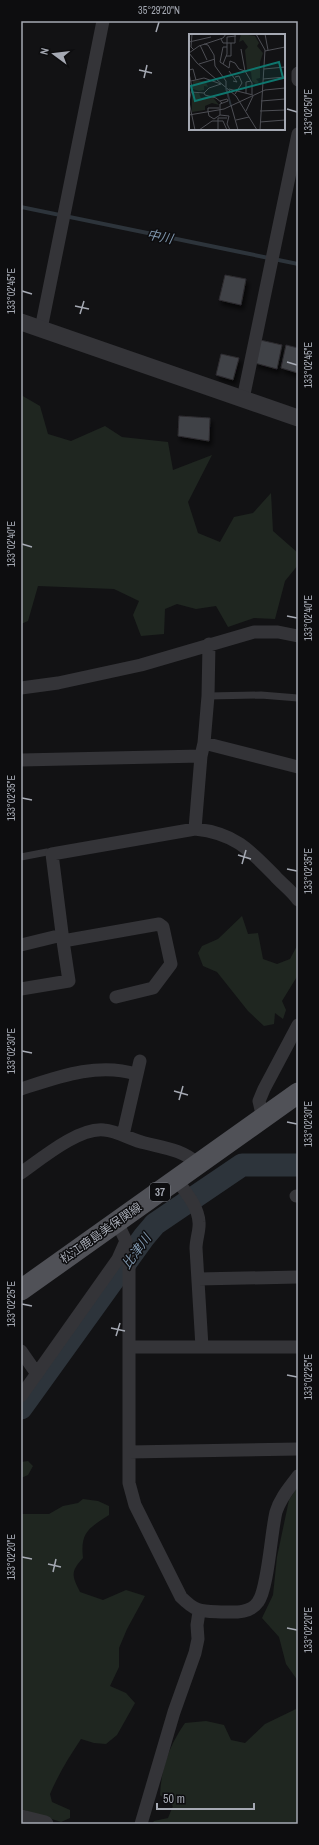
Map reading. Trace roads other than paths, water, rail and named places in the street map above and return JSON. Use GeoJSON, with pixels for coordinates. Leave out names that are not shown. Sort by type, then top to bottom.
{"type":"FeatureCollection","features":[{"type":"Feature","properties":{"kind":"main road","name":"松江鹿島美保関線"},"geometry":{"type":"LineString","coordinates":[[21,1290],[117,1222],[186,1193],[198,1164],[298,1094]]}},
{"type":"Feature","properties":{"kind":"street"},"geometry":{"type":"LineString","coordinates":[[41,329],[103,21]]}},
{"type":"Feature","properties":{"kind":"street"},"geometry":{"type":"LineString","coordinates":[[298,73],[298,80]]}},
{"type":"Feature","properties":{"kind":"street"},"geometry":{"type":"LineString","coordinates":[[243,399],[298,134]]}},
{"type":"Feature","properties":{"kind":"street"},"geometry":{"type":"LineString","coordinates":[[21,322],[298,418]]}},
{"type":"Feature","properties":{"kind":"street"},"geometry":{"type":"LineString","coordinates":[[21,688],[58,683],[141,665],[254,632],[265,631],[298,636]]}},
{"type":"Feature","properties":{"kind":"street"},"geometry":{"type":"LineString","coordinates":[[195,829],[200,756],[204,743],[208,696],[209,644]]}},
{"type":"Feature","properties":{"kind":"street"},"geometry":{"type":"LineString","coordinates":[[204,743],[298,767]]}},
{"type":"Feature","properties":{"kind":"street"},"geometry":{"type":"LineString","coordinates":[[21,760],[200,756]]}},
{"type":"Feature","properties":{"kind":"street"},"geometry":{"type":"LineString","coordinates":[[21,989],[69,981],[52,854],[195,829],[215,831],[243,846],[252,853],[298,900]]}},
{"type":"Feature","properties":{"kind":"street"},"geometry":{"type":"LineString","coordinates":[[21,944],[159,924],[164,927],[171,964],[154,988],[116,997]]}},
{"type":"Feature","properties":{"kind":"street"},"geometry":{"type":"LineString","coordinates":[[263,1118],[259,1101],[298,1025]]}},
{"type":"Feature","properties":{"kind":"street"},"geometry":{"type":"LineString","coordinates":[[123,1135],[140,1061]]}},
{"type":"Feature","properties":{"kind":"street"},"geometry":{"type":"LineString","coordinates":[[21,1090],[69,1074],[123,1070],[136,1074]]}},
{"type":"Feature","properties":{"kind":"street"},"geometry":{"type":"LineString","coordinates":[[21,1173],[73,1138],[95,1129],[123,1135],[138,1142],[180,1151],[198,1164]]}},
{"type":"Feature","properties":{"kind":"street"},"geometry":{"type":"LineString","coordinates":[[186,1193],[199,1224],[196,1233],[196,1248],[202,1347]]}},
{"type":"Feature","properties":{"kind":"street"},"geometry":{"type":"LineString","coordinates":[[117,1222],[127,1245],[129,1265],[129,1483],[135,1505],[181,1597],[191,1607],[199,1612],[235,1613],[250,1609],[258,1603],[264,1589],[276,1511],[283,1496],[298,1476]]}},
{"type":"Feature","properties":{"kind":"street"},"geometry":{"type":"LineString","coordinates":[[21,1396],[118,1260],[127,1245]]}},
{"type":"Feature","properties":{"kind":"street"},"geometry":{"type":"LineString","coordinates":[[198,1279],[298,1277]]}},
{"type":"Feature","properties":{"kind":"street"},"geometry":{"type":"LineString","coordinates":[[129,1347],[298,1347]]}},
{"type":"Feature","properties":{"kind":"street"},"geometry":{"type":"LineString","coordinates":[[21,1351],[37,1374]]}},
{"type":"Feature","properties":{"kind":"street"},"geometry":{"type":"LineString","coordinates":[[129,1452],[298,1449]]}},
{"type":"Feature","properties":{"kind":"street"},"geometry":{"type":"LineString","coordinates":[[141,1824],[174,1712],[195,1653],[198,1639],[197,1625],[199,1612]]}},
{"type":"Feature","properties":{"kind":"street"},"geometry":{"type":"LineString","coordinates":[[21,1818],[45,1824]]}},
{"type":"Feature","properties":{"kind":"lane"},"geometry":{"type":"LineString","coordinates":[[208,696],[261,695],[298,698]]}},
{"type":"Feature","properties":{"kind":"lane"},"geometry":{"type":"LineString","coordinates":[[21,857],[47,852],[52,854]]}},
{"type":"Feature","properties":{"kind":"water","name":"中川"},"geometry":{"type":"Polygon","coordinates":[[[21,205],[298,262],[298,266],[21,209],[21,205]]]}},
{"type":"Feature","properties":{"kind":"waterway","name":"比津川"},"geometry":{"type":"LineString","coordinates":[[21,1408],[144,1237],[155,1224],[242,1165],[298,1165]]}}]}
